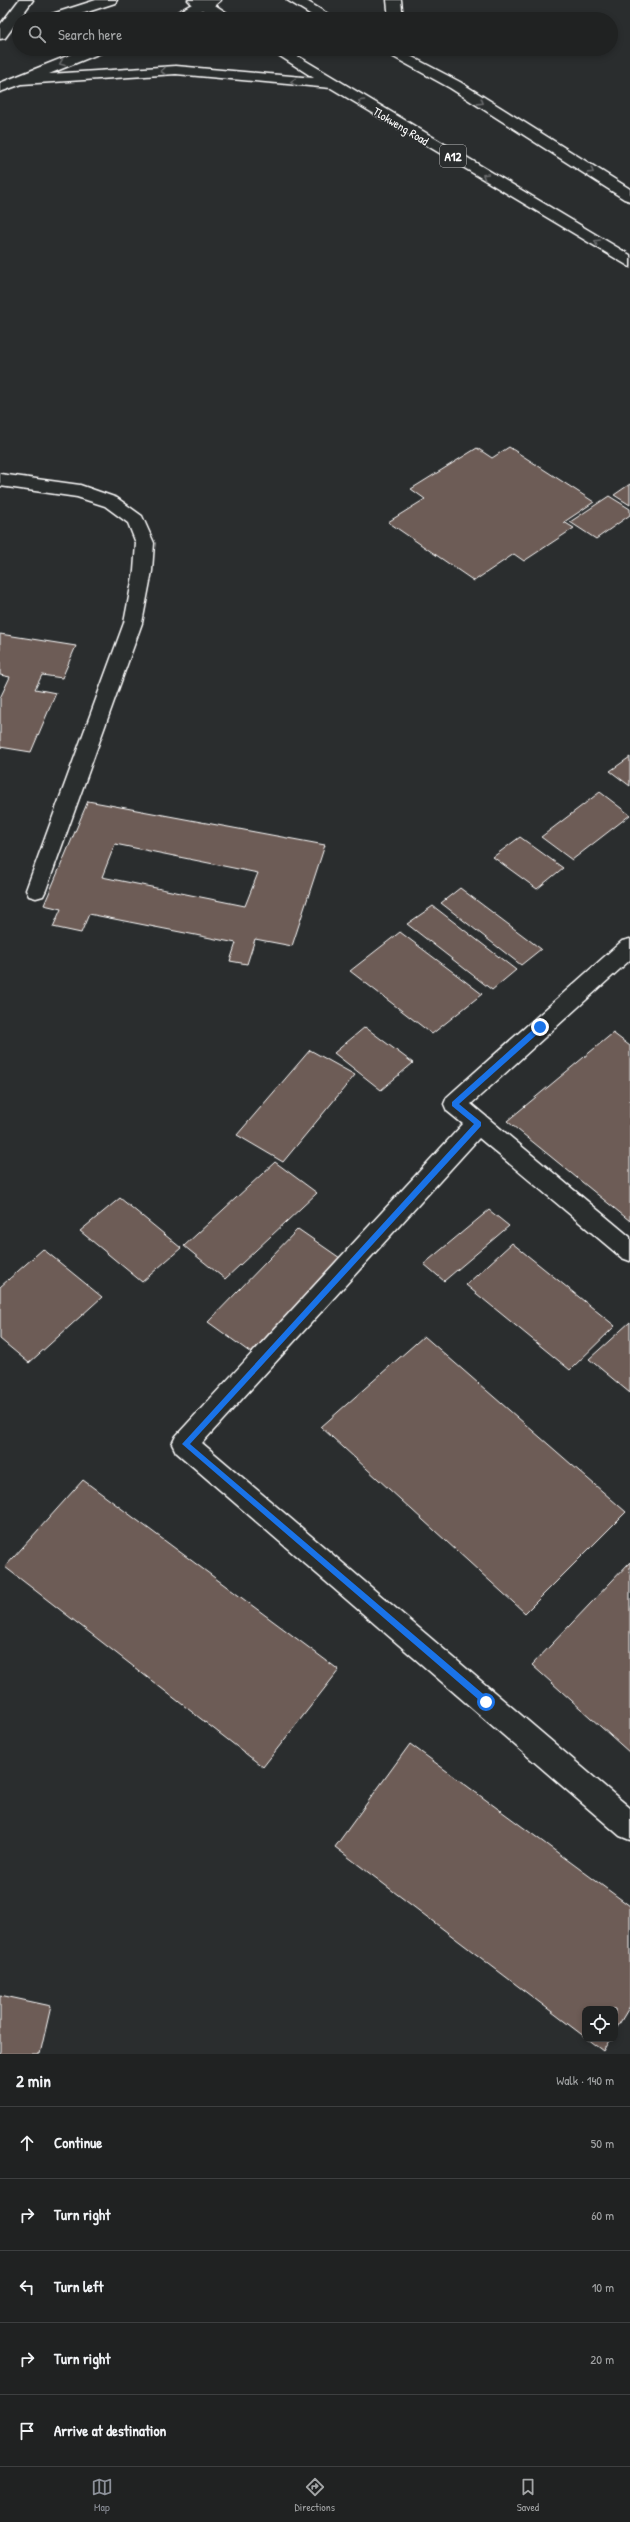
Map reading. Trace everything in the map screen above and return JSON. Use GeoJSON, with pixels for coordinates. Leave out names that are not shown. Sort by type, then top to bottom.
{"type":"FeatureCollection","features":[{"type":"Feature","properties":{"kind":"main road"},"geometry":{"type":"LineString","coordinates":[[17,12],[26,0]]}},
{"type":"Feature","properties":{"kind":"main road"},"geometry":{"type":"LineString","coordinates":[[73,12],[110,0]]}},
{"type":"Feature","properties":{"kind":"main road"},"geometry":{"type":"LineString","coordinates":[[294,0],[316,12]]}},
{"type":"Feature","properties":{"kind":"main road"},"geometry":{"type":"LineString","coordinates":[[394,0],[395,12]]}},
{"type":"Feature","properties":{"kind":"main road"},"geometry":{"type":"LineString","coordinates":[[184,12],[204,1],[219,12]]}},
{"type":"Feature","properties":{"kind":"main road"},"geometry":{"type":"LineString","coordinates":[[0,35],[12,19]]}},
{"type":"Feature","properties":{"kind":"main road"},"geometry":{"type":"LineString","coordinates":[[0,35],[12,31]]}},
{"type":"Feature","properties":{"kind":"main road"},"geometry":{"type":"LineString","coordinates":[[0,88],[81,56]]}},
{"type":"Feature","properties":{"kind":"main road","name":"Tlokweng Road"},"geometry":{"type":"LineString","coordinates":[[287,56],[630,262]]}},
{"type":"Feature","properties":{"kind":"main road"},"geometry":{"type":"LineString","coordinates":[[399,56],[455,85],[630,196]]}},
{"type":"Feature","properties":{"kind":"main road"},"geometry":{"type":"LineString","coordinates":[[413,56],[422,68],[455,85]]}},
{"type":"Feature","properties":{"kind":"main road"},"geometry":{"type":"LineString","coordinates":[[21,80],[176,70],[332,84]]}},
{"type":"Feature","properties":{"kind":"main road"},"geometry":{"type":"LineString","coordinates":[[0,480],[80,491],[111,502],[136,520],[145,543],[143,570],[133,624],[36,890]]}},
{"type":"Feature","properties":{"kind":"main road"},"geometry":{"type":"LineString","coordinates":[[630,947],[455,1104],[630,1251]]}},
{"type":"Feature","properties":{"kind":"main road"},"geometry":{"type":"LineString","coordinates":[[478,1124],[185,1444],[630,1826]]}},
{"type":"Feature","properties":{"kind":"building"},"geometry":{"type":"Polygon","coordinates":[[[509,447],[594,502],[564,522],[574,528],[524,561],[514,554],[474,581],[388,522],[425,499],[411,489],[477,448],[492,458],[509,447]]]}},
{"type":"Feature","properties":{"kind":"building"},"geometry":{"type":"Polygon","coordinates":[[[630,484],[630,505],[614,495],[630,484]]]}},
{"type":"Feature","properties":{"kind":"building"},"geometry":{"type":"Polygon","coordinates":[[[609,496],[630,509],[630,515],[596,539],[570,522],[609,496]]]}},
{"type":"Feature","properties":{"kind":"building"},"geometry":{"type":"Polygon","coordinates":[[[0,634],[76,646],[62,678],[42,675],[35,689],[56,693],[31,752],[0,747],[0,698],[10,677],[0,675],[0,634]]]}},
{"type":"Feature","properties":{"kind":"building"},"geometry":{"type":"Polygon","coordinates":[[[630,757],[630,786],[610,771],[630,757]]]}},
{"type":"Feature","properties":{"kind":"building"},"geometry":{"type":"Polygon","coordinates":[[[600,792],[630,815],[572,860],[541,837],[600,792]]]}},
{"type":"Feature","properties":{"kind":"building"},"geometry":{"type":"Polygon","coordinates":[[[88,801],[325,845],[292,946],[255,939],[247,964],[230,961],[236,943],[89,914],[81,933],[53,927],[61,909],[44,905],[88,801]],[[115,844],[102,877],[245,906],[258,873],[115,844]]]}},
{"type":"Feature","properties":{"kind":"building"},"geometry":{"type":"Polygon","coordinates":[[[520,837],[563,868],[537,889],[493,857],[520,837]]]}},
{"type":"Feature","properties":{"kind":"building"},"geometry":{"type":"Polygon","coordinates":[[[460,888],[541,949],[521,965],[441,903],[460,888]]]}},
{"type":"Feature","properties":{"kind":"building"},"geometry":{"type":"Polygon","coordinates":[[[433,906],[516,970],[492,990],[407,924],[433,906]]]}},
{"type":"Feature","properties":{"kind":"building"},"geometry":{"type":"Polygon","coordinates":[[[400,932],[482,994],[432,1034],[350,971],[400,932]]]}},
{"type":"Feature","properties":{"kind":"building"},"geometry":{"type":"Polygon","coordinates":[[[365,1027],[413,1063],[381,1090],[334,1053],[365,1027]]]}},
{"type":"Feature","properties":{"kind":"building"},"geometry":{"type":"Polygon","coordinates":[[[613,1033],[630,1046],[630,1221],[507,1121],[613,1033]]]}},
{"type":"Feature","properties":{"kind":"building"},"geometry":{"type":"Polygon","coordinates":[[[310,1050],[355,1075],[283,1162],[237,1135],[310,1050]]]}},
{"type":"Feature","properties":{"kind":"building"},"geometry":{"type":"Polygon","coordinates":[[[275,1162],[317,1193],[225,1279],[184,1246],[275,1162]]]}},
{"type":"Feature","properties":{"kind":"building"},"geometry":{"type":"Polygon","coordinates":[[[120,1198],[181,1248],[142,1282],[80,1231],[120,1198]]]}},
{"type":"Feature","properties":{"kind":"building"},"geometry":{"type":"Polygon","coordinates":[[[489,1210],[509,1226],[444,1281],[424,1264],[489,1210]]]}},
{"type":"Feature","properties":{"kind":"building"},"geometry":{"type":"Polygon","coordinates":[[[298,1229],[340,1258],[251,1353],[208,1322],[298,1229]]]}},
{"type":"Feature","properties":{"kind":"building"},"geometry":{"type":"Polygon","coordinates":[[[512,1243],[615,1326],[570,1370],[466,1285],[512,1243]]]}},
{"type":"Feature","properties":{"kind":"building"},"geometry":{"type":"Polygon","coordinates":[[[43,1249],[102,1297],[29,1363],[0,1339],[0,1287],[43,1249]]]}},
{"type":"Feature","properties":{"kind":"building"},"geometry":{"type":"Polygon","coordinates":[[[630,1322],[630,1393],[589,1359],[630,1322]]]}},
{"type":"Feature","properties":{"kind":"building"},"geometry":{"type":"Polygon","coordinates":[[[424,1336],[626,1512],[525,1613],[321,1427],[424,1336]]]}},
{"type":"Feature","properties":{"kind":"building"},"geometry":{"type":"Polygon","coordinates":[[[83,1480],[339,1670],[263,1767],[5,1567],[83,1480]]]}},
{"type":"Feature","properties":{"kind":"building"},"geometry":{"type":"Polygon","coordinates":[[[630,1562],[630,1753],[532,1665],[630,1562]]]}},
{"type":"Feature","properties":{"kind":"building"},"geometry":{"type":"Polygon","coordinates":[[[410,1744],[630,1906],[630,2006],[618,2026],[618,2006],[582,2006],[582,2035],[335,1847],[410,1744]]]}},
{"type":"Feature","properties":{"kind":"building"},"geometry":{"type":"Polygon","coordinates":[[[0,1995],[51,2006],[40,2054],[0,2054],[0,1995]]]}},
{"type":"Feature","properties":{"kind":"building"},"geometry":{"type":"Polygon","coordinates":[[[591,2042],[608,2042],[603,2051],[591,2042]]]}},
{"type":"Feature","properties":{"kind":"route"},"geometry":{"type":"LineString","coordinates":[[486,1702],[185,1444],[478,1124],[455,1104],[540,1027]]}}]}
